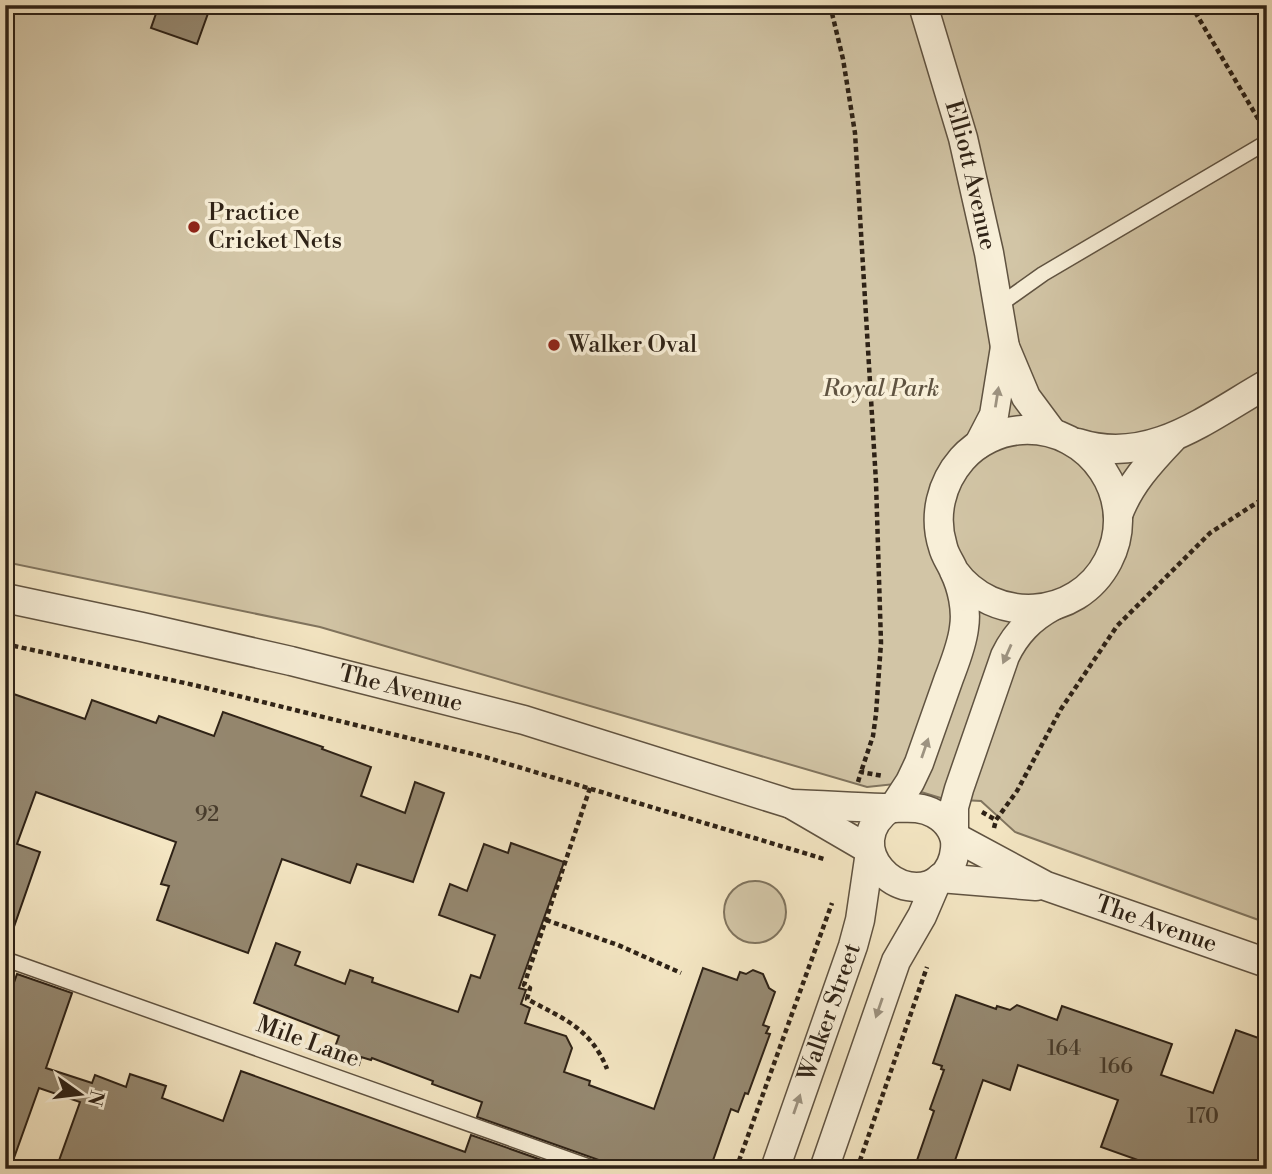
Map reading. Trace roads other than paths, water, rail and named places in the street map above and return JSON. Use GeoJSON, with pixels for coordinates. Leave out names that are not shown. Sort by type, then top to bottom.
{"type":"FeatureCollection","features":[{"type":"Feature","properties":{"kind":"street","name":"Elliott Avenue"},"geometry":{"type":"LineString","coordinates":[[923,5],[962,138],[989,253],[1004,347],[1026,397],[1064,437]]}},
{"type":"Feature","properties":{"kind":"street","name":"Elliott Avenue"},"geometry":{"type":"LineString","coordinates":[[979,444],[994,415],[1004,347]]}},
{"type":"Feature","properties":{"kind":"street"},"geometry":{"type":"LineString","coordinates":[[1064,437],[1091,454],[1103,469],[1115,496],[1118,516],[1116,537],[1104,568],[1082,592],[1053,607],[1025,626],[1014,638],[1005,656],[958,789],[954,807],[954,856],[949,869],[939,880],[918,887],[899,883],[877,866],[870,851],[873,827],[892,808],[919,763],[959,649],[965,619],[962,596],[940,538],[938,520],[940,502],[954,469],[979,444],[1014,430],[1064,437],[1106,450],[1124,450],[1172,439],[1267,384]]}},
{"type":"Feature","properties":{"kind":"street"},"geometry":{"type":"LineString","coordinates":[[1118,516],[1126,496],[1140,475],[1172,439]]}},
{"type":"Feature","properties":{"kind":"street"},"geometry":{"type":"LineString","coordinates":[[954,571],[969,588],[998,605],[1030,610],[1053,607]]}},
{"type":"Feature","properties":{"kind":"street","name":"The Avenue"},"geometry":{"type":"LineString","coordinates":[[5,598],[278,658],[524,720],[791,804],[870,851]]}},
{"type":"Feature","properties":{"kind":"street","name":"The Avenue"},"geometry":{"type":"LineString","coordinates":[[791,804],[892,808]]}},
{"type":"Feature","properties":{"kind":"street"},"geometry":{"type":"LineString","coordinates":[[892,808],[913,807],[930,811],[941,818],[954,836]]}},
{"type":"Feature","properties":{"kind":"street","name":"The Avenue"},"geometry":{"type":"LineString","coordinates":[[954,836],[1046,886],[1267,963]]}},
{"type":"Feature","properties":{"kind":"street","name":"Walker Street"},"geometry":{"type":"LineString","coordinates":[[775,1169],[853,946],[860,920],[870,851]]}},
{"type":"Feature","properties":{"kind":"street","name":"The Avenue"},"geometry":{"type":"LineString","coordinates":[[939,880],[1046,886]]}},
{"type":"Feature","properties":{"kind":"street","name":"Walker Street"},"geometry":{"type":"LineString","coordinates":[[824,1169],[896,961],[939,880]]}},
{"type":"Feature","properties":{"kind":"lane"},"geometry":{"type":"LineString","coordinates":[[998,306],[1043,274],[1267,142]]}},
{"type":"Feature","properties":{"kind":"lane","name":"Mile Lane"},"geometry":{"type":"LineString","coordinates":[[5,959],[596,1169]]}},
{"type":"Feature","properties":{"kind":"place","name":"Practice Cricket Nets"},"geometry":{"type":"Point","coordinates":[194,227]}},
{"type":"Feature","properties":{"kind":"place","name":"Walker Oval"},"geometry":{"type":"Point","coordinates":[554,345]}},
{"type":"Feature","properties":{"kind":"park label","name":"Royal Park"},"geometry":{"type":"Point","coordinates":[881,389]}}]}
